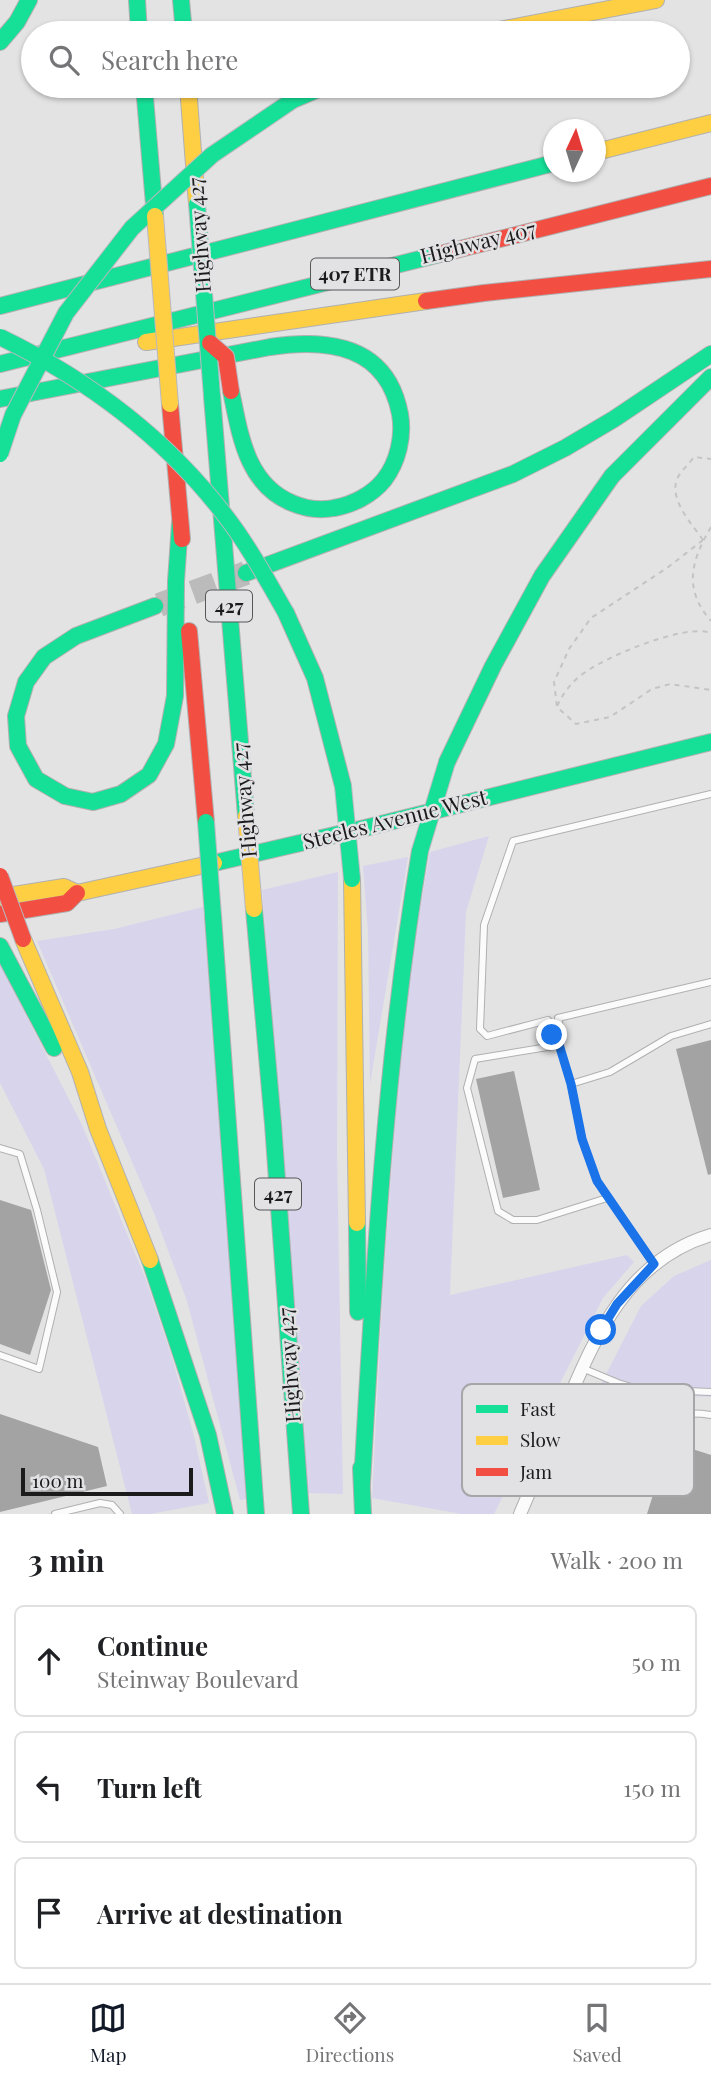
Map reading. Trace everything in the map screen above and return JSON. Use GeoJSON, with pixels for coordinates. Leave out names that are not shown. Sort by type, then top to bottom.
{"type":"FeatureCollection","features":[{"type":"Feature","properties":{"kind":"main road"},"geometry":{"type":"LineString","coordinates":[[0,42],[17,22],[29,0]]}},
{"type":"Feature","properties":{"kind":"main road"},"geometry":{"type":"LineString","coordinates":[[136,0],[138,21]]}},
{"type":"Feature","properties":{"kind":"main road"},"geometry":{"type":"LineString","coordinates":[[181,0],[183,21]]}},
{"type":"Feature","properties":{"kind":"main road"},"geometry":{"type":"LineString","coordinates":[[547,21],[656,0]]}},
{"type":"Feature","properties":{"kind":"main road","name":"Highway 427"},"geometry":{"type":"LineString","coordinates":[[145,98],[206,822],[256,1514]]}},
{"type":"Feature","properties":{"kind":"main road","name":"Highway 427"},"geometry":{"type":"LineString","coordinates":[[189,98],[273,1124],[301,1514]]}},
{"type":"Feature","properties":{"kind":"main road"},"geometry":{"type":"LineString","coordinates":[[0,454],[13,415],[66,313],[132,228],[212,155],[298,98]]}},
{"type":"Feature","properties":{"kind":"main road"},"geometry":{"type":"LineString","coordinates":[[606,149],[711,123]]}},
{"type":"Feature","properties":{"kind":"main road"},"geometry":{"type":"LineString","coordinates":[[0,306],[543,166]]}},
{"type":"Feature","properties":{"kind":"main road","name":"Highway 407"},"geometry":{"type":"LineString","coordinates":[[0,364],[711,186]]}},
{"type":"Feature","properties":{"kind":"main road"},"geometry":{"type":"LineString","coordinates":[[0,364],[484,293],[711,268]]}},
{"type":"Feature","properties":{"kind":"main road"},"geometry":{"type":"LineString","coordinates":[[0,337],[72,375],[124,413],[173,456],[216,504],[254,556],[286,613],[315,678],[343,786],[352,879],[354,1135],[363,1514]]}},
{"type":"Feature","properties":{"kind":"main road"},"geometry":{"type":"LineString","coordinates":[[0,399],[136,370],[284,346],[338,346],[372,362],[391,387],[400,409],[403,431],[398,454],[388,475],[376,491],[353,503],[331,510],[305,508],[285,501],[262,484],[247,458],[226,357],[208,342]]}},
{"type":"Feature","properties":{"kind":"main road"},"geometry":{"type":"LineString","coordinates":[[246,573],[513,474],[565,449],[711,354]]}},
{"type":"Feature","properties":{"kind":"main road"},"geometry":{"type":"LineString","coordinates":[[362,1483],[380,1178],[395,1004],[421,851],[447,762],[542,576],[612,476],[711,377]]}},
{"type":"Feature","properties":{"kind":"main road"},"geometry":{"type":"LineString","coordinates":[[155,606],[76,636],[44,657],[26,682],[16,716],[18,746],[36,779],[65,796],[93,802],[121,794],[149,775],[166,744],[175,696],[176,581],[180,523]]}},
{"type":"Feature","properties":{"kind":"main road","name":"Steeles Avenue West"},"geometry":{"type":"LineString","coordinates":[[0,914],[67,903],[77,893],[365,828],[711,742]]}},
{"type":"Feature","properties":{"kind":"main road"},"geometry":{"type":"LineString","coordinates":[[0,876],[23,939],[80,1072],[98,1129],[156,1275],[208,1435],[225,1514]]}},
{"type":"Feature","properties":{"kind":"main road","name":"Steeles Avenue West"},"geometry":{"type":"LineString","coordinates":[[0,897],[64,887],[77,893]]}},
{"type":"Feature","properties":{"kind":"main road"},"geometry":{"type":"LineString","coordinates":[[0,946],[98,1129]]}},
{"type":"Feature","properties":{"kind":"street"},"geometry":{"type":"LineString","coordinates":[[576,1384],[617,1304],[654,1264],[682,1246],[711,1235]]}},
{"type":"Feature","properties":{"kind":"street"},"geometry":{"type":"LineString","coordinates":[[520,1514],[528,1496]]}},
{"type":"Feature","properties":{"kind":"lane"},"geometry":{"type":"LineString","coordinates":[[654,1264],[597,1181],[582,1139],[571,1084],[559,1043],[552,1035],[548,1020],[487,1035],[480,1030],[484,925],[513,841],[711,793]]}},
{"type":"Feature","properties":{"kind":"lane"},"geometry":{"type":"LineString","coordinates":[[559,1043],[561,1033],[558,1018],[711,982]]}},
{"type":"Feature","properties":{"kind":"lane"},"geometry":{"type":"LineString","coordinates":[[571,1084],[610,1072],[671,1036],[711,1024]]}},
{"type":"Feature","properties":{"kind":"lane"},"geometry":{"type":"LineString","coordinates":[[559,1043],[475,1059],[467,1088],[498,1211],[513,1220],[537,1220],[607,1198]]}},
{"type":"Feature","properties":{"kind":"lane"},"geometry":{"type":"LineString","coordinates":[[0,1148],[20,1154],[57,1292],[39,1369],[0,1355]]}},
{"type":"Feature","properties":{"kind":"lane"},"geometry":{"type":"LineString","coordinates":[[582,1368],[621,1384]]}},
{"type":"Feature","properties":{"kind":"lane"},"geometry":{"type":"LineString","coordinates":[[55,1514],[100,1503],[112,1505],[120,1514]]}},
{"type":"Feature","properties":{"kind":"path"},"geometry":{"type":"LineString","coordinates":[[703,540],[681,509],[676,496],[677,480],[694,457],[711,459]]}},
{"type":"Feature","properties":{"kind":"path"},"geometry":{"type":"LineString","coordinates":[[711,527],[693,568],[692,584],[702,610],[711,621]]}},
{"type":"Feature","properties":{"kind":"path"},"geometry":{"type":"LineString","coordinates":[[703,540],[667,568],[591,618],[569,649],[554,682],[556,707],[576,724],[610,717],[652,688],[670,684],[711,690]]}},
{"type":"Feature","properties":{"kind":"path"},"geometry":{"type":"LineString","coordinates":[[556,707],[565,691],[581,675],[617,654],[692,630],[711,633]]}},
{"type":"Feature","properties":{"kind":"shaded area"},"geometry":{"type":"Polygon","coordinates":[[[489,836],[466,912],[450,1295],[627,1255],[634,1262],[603,1298],[560,1384],[462,1384],[462,1496],[503,1496],[494,1514],[462,1514],[372,1498],[383,1284],[404,1002],[430,852],[489,836]]]}},
{"type":"Feature","properties":{"kind":"shaded area"},"geometry":{"type":"Polygon","coordinates":[[[408,857],[370,1084],[368,931],[363,866],[408,857]]]}},
{"type":"Feature","properties":{"kind":"shaded area"},"geometry":{"type":"Polygon","coordinates":[[[338,872],[337,1152],[343,1494],[308,1493],[262,890],[338,872]]]}},
{"type":"Feature","properties":{"kind":"shaded area"},"geometry":{"type":"Polygon","coordinates":[[[203,907],[249,1499],[240,1500],[187,1301],[154,1213],[37,941],[114,929],[203,907]]]}},
{"type":"Feature","properties":{"kind":"shaded area"},"geometry":{"type":"Polygon","coordinates":[[[0,964],[82,1125],[146,1280],[173,1361],[209,1503],[150,1514],[132,1514],[44,1169],[0,1083],[0,964]]]}},
{"type":"Feature","properties":{"kind":"shaded area"},"geometry":{"type":"Polygon","coordinates":[[[711,1260],[711,1397],[694,1397],[694,1384],[601,1384],[641,1306],[674,1276],[711,1260]]]}},
{"type":"Feature","properties":{"kind":"building"},"geometry":{"type":"Polygon","coordinates":[[[711,1040],[711,1174],[708,1175],[676,1049],[711,1040]]]}},
{"type":"Feature","properties":{"kind":"building"},"geometry":{"type":"Polygon","coordinates":[[[514,1071],[540,1190],[503,1198],[476,1079],[514,1071]]]}},
{"type":"Feature","properties":{"kind":"building"},"geometry":{"type":"Polygon","coordinates":[[[0,1200],[31,1210],[51,1290],[30,1355],[0,1344],[0,1200]]]}},
{"type":"Feature","properties":{"kind":"building"},"geometry":{"type":"Polygon","coordinates":[[[0,1414],[98,1447],[107,1486],[0,1512],[0,1414]]]}},
{"type":"Feature","properties":{"kind":"building"},"geometry":{"type":"Polygon","coordinates":[[[694,1450],[711,1455],[711,1514],[647,1514],[653,1496],[694,1496],[694,1450]]]}},
{"type":"Feature","properties":{"kind":"tunnel"},"geometry":{"type":"LineString","coordinates":[[159,605],[246,573]]}},
{"type":"Feature","properties":{"kind":"traffic: fast"},"geometry":{"type":"LineString","coordinates":[[0,42],[17,22],[29,0]]}},
{"type":"Feature","properties":{"kind":"traffic: fast"},"geometry":{"type":"LineString","coordinates":[[137,0],[138,21]]}},
{"type":"Feature","properties":{"kind":"traffic: fast"},"geometry":{"type":"LineString","coordinates":[[181,0],[183,21]]}},
{"type":"Feature","properties":{"kind":"traffic: fast"},"geometry":{"type":"LineString","coordinates":[[145,98],[155,216]]}},
{"type":"Feature","properties":{"kind":"traffic: fast"},"geometry":{"type":"LineString","coordinates":[[293,100],[298,98]]}},
{"type":"Feature","properties":{"kind":"traffic: fast"},"geometry":{"type":"LineString","coordinates":[[0,454],[13,415],[66,313],[132,228],[212,155],[293,100]]}},
{"type":"Feature","properties":{"kind":"traffic: fast"},"geometry":{"type":"LineString","coordinates":[[0,306],[543,166]]}},
{"type":"Feature","properties":{"kind":"traffic: fast"},"geometry":{"type":"LineString","coordinates":[[197,204],[212,396]]}},
{"type":"Feature","properties":{"kind":"traffic: fast"},"geometry":{"type":"LineString","coordinates":[[0,364],[440,254]]}},
{"type":"Feature","properties":{"kind":"traffic: fast"},"geometry":{"type":"LineString","coordinates":[[0,337],[34,354],[97,394],[155,439],[182,465],[238,533],[286,613]]}},
{"type":"Feature","properties":{"kind":"traffic: fast"},"geometry":{"type":"LineString","coordinates":[[0,399],[270,347],[313,344],[334,346],[369,361],[393,391],[400,414],[401,431],[393,465],[374,490],[348,504],[318,509],[292,503],[264,484],[255,471],[242,440],[231,391]]}},
{"type":"Feature","properties":{"kind":"traffic: fast"},"geometry":{"type":"LineString","coordinates":[[246,573],[513,474],[614,419],[711,354]]}},
{"type":"Feature","properties":{"kind":"traffic: fast"},"geometry":{"type":"LineString","coordinates":[[447,762],[493,666],[542,576],[612,476],[711,377]]}},
{"type":"Feature","properties":{"kind":"traffic: fast"},"geometry":{"type":"LineString","coordinates":[[212,396],[246,816]]}},
{"type":"Feature","properties":{"kind":"traffic: fast"},"geometry":{"type":"LineString","coordinates":[[155,606],[76,636],[44,657],[26,682],[16,716],[18,746],[36,779],[65,796],[93,802],[121,794],[149,775],[166,744],[175,696],[176,581],[180,523]]}},
{"type":"Feature","properties":{"kind":"traffic: fast"},"geometry":{"type":"LineString","coordinates":[[286,613],[315,678],[343,786]]}},
{"type":"Feature","properties":{"kind":"traffic: fast"},"geometry":{"type":"LineString","coordinates":[[214,863],[711,742]]}},
{"type":"Feature","properties":{"kind":"traffic: fast"},"geometry":{"type":"LineString","coordinates":[[420,851],[447,762]]}},
{"type":"Feature","properties":{"kind":"traffic: fast"},"geometry":{"type":"LineString","coordinates":[[343,786],[352,879]]}},
{"type":"Feature","properties":{"kind":"traffic: fast"},"geometry":{"type":"LineString","coordinates":[[206,822],[213,916]]}},
{"type":"Feature","properties":{"kind":"traffic: fast"},"geometry":{"type":"LineString","coordinates":[[362,1483],[376,1245],[389,1087],[420,851]]}},
{"type":"Feature","properties":{"kind":"traffic: fast"},"geometry":{"type":"LineString","coordinates":[[254,909],[273,1124],[301,1514]]}},
{"type":"Feature","properties":{"kind":"traffic: fast"},"geometry":{"type":"LineString","coordinates":[[213,916],[256,1514]]}},
{"type":"Feature","properties":{"kind":"traffic: fast"},"geometry":{"type":"LineString","coordinates":[[0,946],[54,1048]]}},
{"type":"Feature","properties":{"kind":"traffic: fast"},"geometry":{"type":"LineString","coordinates":[[357,1223],[358,1312]]}},
{"type":"Feature","properties":{"kind":"traffic: fast"},"geometry":{"type":"LineString","coordinates":[[150,1260],[208,1435],[225,1514]]}},
{"type":"Feature","properties":{"kind":"traffic: fast"},"geometry":{"type":"LineString","coordinates":[[361,1468],[363,1514]]}},
{"type":"Feature","properties":{"kind":"traffic: slow"},"geometry":{"type":"LineString","coordinates":[[547,21],[656,0]]}},
{"type":"Feature","properties":{"kind":"traffic: slow"},"geometry":{"type":"LineString","coordinates":[[189,98],[197,204]]}},
{"type":"Feature","properties":{"kind":"traffic: slow"},"geometry":{"type":"LineString","coordinates":[[606,149],[711,123]]}},
{"type":"Feature","properties":{"kind":"traffic: slow"},"geometry":{"type":"LineString","coordinates":[[155,216],[170,404]]}},
{"type":"Feature","properties":{"kind":"traffic: slow"},"geometry":{"type":"LineString","coordinates":[[146,342],[426,301]]}},
{"type":"Feature","properties":{"kind":"traffic: slow"},"geometry":{"type":"LineString","coordinates":[[246,816],[254,909]]}},
{"type":"Feature","properties":{"kind":"traffic: slow"},"geometry":{"type":"LineString","coordinates":[[0,897],[64,887],[77,893],[214,863]]}},
{"type":"Feature","properties":{"kind":"traffic: slow"},"geometry":{"type":"LineString","coordinates":[[352,879],[357,1223]]}},
{"type":"Feature","properties":{"kind":"traffic: slow"},"geometry":{"type":"LineString","coordinates":[[23,939],[80,1072],[98,1129],[150,1260]]}},
{"type":"Feature","properties":{"kind":"traffic: jam"},"geometry":{"type":"LineString","coordinates":[[440,254],[711,186]]}},
{"type":"Feature","properties":{"kind":"traffic: jam"},"geometry":{"type":"LineString","coordinates":[[426,301],[711,269]]}},
{"type":"Feature","properties":{"kind":"traffic: jam"},"geometry":{"type":"LineString","coordinates":[[210,343],[226,357],[231,391]]}},
{"type":"Feature","properties":{"kind":"traffic: jam"},"geometry":{"type":"LineString","coordinates":[[170,404],[182,539]]}},
{"type":"Feature","properties":{"kind":"traffic: jam"},"geometry":{"type":"LineString","coordinates":[[189,631],[206,822]]}},
{"type":"Feature","properties":{"kind":"traffic: jam"},"geometry":{"type":"LineString","coordinates":[[0,876],[23,939]]}},
{"type":"Feature","properties":{"kind":"traffic: jam"},"geometry":{"type":"LineString","coordinates":[[0,914],[67,903],[77,893]]}},
{"type":"Feature","properties":{"kind":"route"},"geometry":{"type":"LineString","coordinates":[[552,1035],[558,1041],[571,1084],[582,1139],[597,1181],[654,1264],[635,1281],[601,1330]]}}]}
